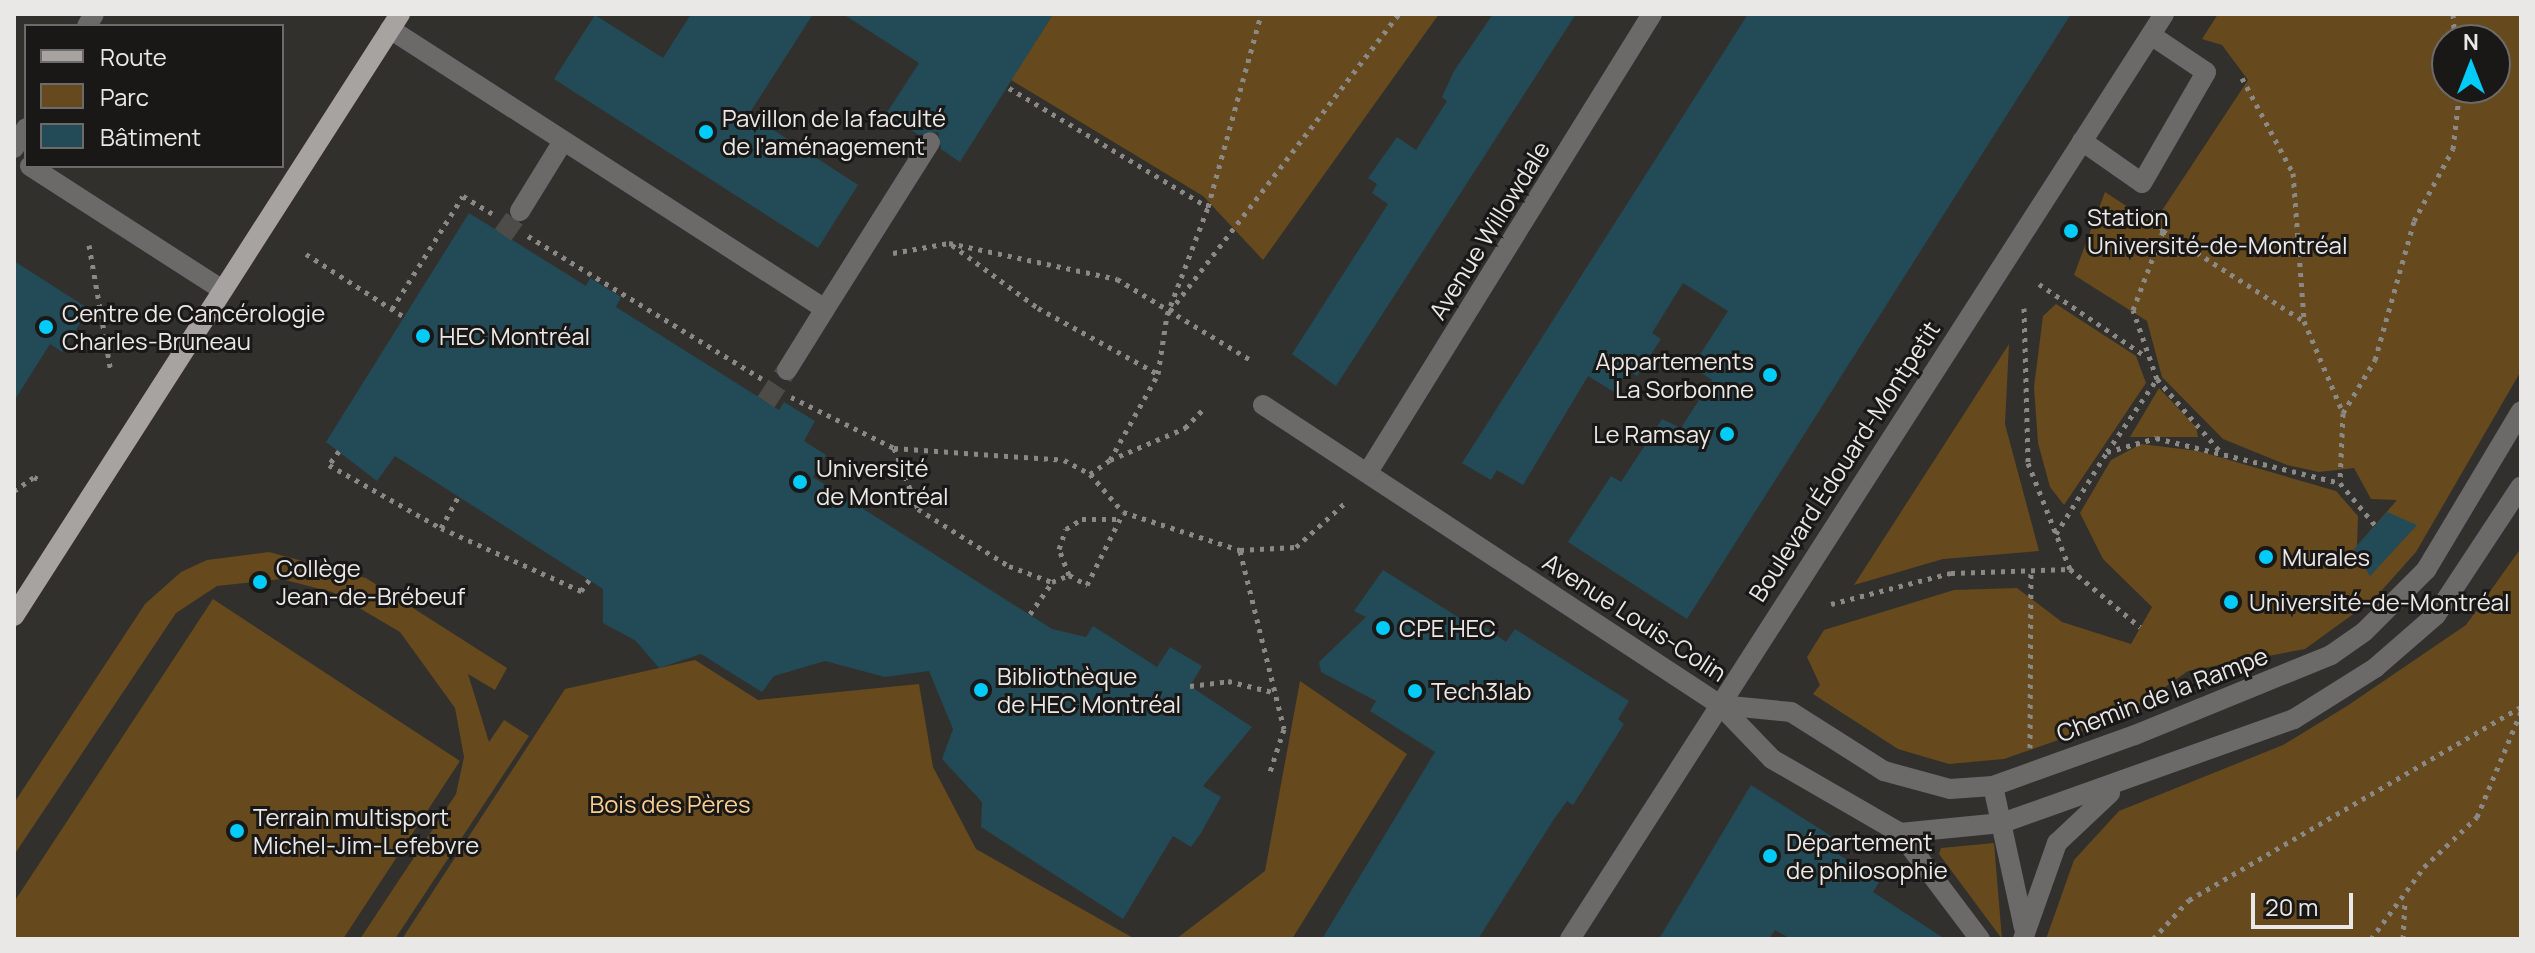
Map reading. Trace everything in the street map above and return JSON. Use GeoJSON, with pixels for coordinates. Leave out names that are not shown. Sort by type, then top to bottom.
{"type":"FeatureCollection","features":[{"type":"Feature","properties":{"kind":"main road"},"geometry":{"type":"LineString","coordinates":[[14,616],[395,22]]}},
{"type":"Feature","properties":{"kind":"street","name":"Boulevard Édouard-Montpetit"},"geometry":{"type":"LineString","coordinates":[[1570,939],[2164,14]]}},
{"type":"Feature","properties":{"kind":"street","name":"Avenue Willowdale"},"geometry":{"type":"LineString","coordinates":[[1368,472],[1649,15]]}},
{"type":"Feature","properties":{"kind":"street"},"geometry":{"type":"LineString","coordinates":[[395,22],[563,141],[825,309]]}},
{"type":"Feature","properties":{"kind":"street"},"geometry":{"type":"LineString","coordinates":[[2082,141],[2142,183],[2206,72],[2151,35]]}},
{"type":"Feature","properties":{"kind":"street"},"geometry":{"type":"LineString","coordinates":[[513,220],[563,141]]}},
{"type":"Feature","properties":{"kind":"street"},"geometry":{"type":"LineString","coordinates":[[787,370],[930,142]]}},
{"type":"Feature","properties":{"kind":"street"},"geometry":{"type":"LineString","coordinates":[[33,168],[221,289]]}},
{"type":"Feature","properties":{"kind":"street","name":"Avenue Louis-Colin"},"geometry":{"type":"LineString","coordinates":[[1263,405],[1720,705],[1772,759],[1900,833],[1980,939]]}},
{"type":"Feature","properties":{"kind":"street","name":"Chemin de la Rampe"},"geometry":{"type":"LineString","coordinates":[[1720,705],[1791,712],[1909,780],[1950,789],[1993,786],[2034,771],[2267,683],[2364,632],[2426,570],[2521,411]]}},
{"type":"Feature","properties":{"kind":"street"},"geometry":{"type":"LineString","coordinates":[[1900,833],[2002,823],[2118,787],[2294,719],[2375,668],[2436,615],[2521,486]]}},
{"type":"Feature","properties":{"kind":"street"},"geometry":{"type":"LineString","coordinates":[[1993,786],[2024,936]]}},
{"type":"Feature","properties":{"kind":"street"},"geometry":{"type":"LineString","coordinates":[[2024,936],[2057,843],[2118,787]]}},
{"type":"Feature","properties":{"kind":"path"},"geometry":{"type":"LineString","coordinates":[[1110,460],[1158,374],[1167,315],[1208,207],[1261,14]]}},
{"type":"Feature","properties":{"kind":"path"},"geometry":{"type":"LineString","coordinates":[[1167,315],[1399,14]]}},
{"type":"Feature","properties":{"kind":"path"},"geometry":{"type":"LineString","coordinates":[[2242,78],[2293,173],[2304,321],[2343,413],[2340,483]]}},
{"type":"Feature","properties":{"kind":"path"},"geometry":{"type":"LineString","coordinates":[[1009,88],[1208,207]]}},
{"type":"Feature","properties":{"kind":"path"},"geometry":{"type":"LineString","coordinates":[[2343,413],[2375,360],[2414,221],[2453,149],[2458,104]]}},
{"type":"Feature","properties":{"kind":"path"},"geometry":{"type":"LineString","coordinates":[[392,309],[463,196],[513,220],[771,385]]}},
{"type":"Feature","properties":{"kind":"path"},"geometry":{"type":"LineString","coordinates":[[2152,210],[2163,231],[2304,321]]}},
{"type":"Feature","properties":{"kind":"path"},"geometry":{"type":"LineString","coordinates":[[2163,231],[2133,310],[2145,355],[2157,379],[2219,450]]}},
{"type":"Feature","properties":{"kind":"path"},"geometry":{"type":"LineString","coordinates":[[949,243],[1038,308],[1158,374]]}},
{"type":"Feature","properties":{"kind":"path"},"geometry":{"type":"LineString","coordinates":[[860,258],[949,243],[1117,279],[1167,315],[1251,360]]}},
{"type":"Feature","properties":{"kind":"path"},"geometry":{"type":"LineString","coordinates":[[89,245],[111,372]]}},
{"type":"Feature","properties":{"kind":"path"},"geometry":{"type":"LineString","coordinates":[[306,254],[404,317]]}},
{"type":"Feature","properties":{"kind":"path"},"geometry":{"type":"LineString","coordinates":[[2039,284],[2145,355]]}},
{"type":"Feature","properties":{"kind":"path"},"geometry":{"type":"LineString","coordinates":[[2024,308],[2022,428],[2056,534],[2070,569],[2140,627]]}},
{"type":"Feature","properties":{"kind":"path"},"geometry":{"type":"LineString","coordinates":[[2056,534],[2157,379]]}},
{"type":"Feature","properties":{"kind":"path"},"geometry":{"type":"LineString","coordinates":[[785,393],[894,448],[1049,456],[1090,474],[1123,512],[1240,550],[1296,547],[1347,501]]}},
{"type":"Feature","properties":{"kind":"path"},"geometry":{"type":"LineString","coordinates":[[1090,474],[1110,460],[1141,452],[1205,407]]}},
{"type":"Feature","properties":{"kind":"path"},"geometry":{"type":"LineString","coordinates":[[2107,452],[2156,438],[2219,450],[2340,483],[2375,525]]}},
{"type":"Feature","properties":{"kind":"path"},"geometry":{"type":"LineString","coordinates":[[894,448],[918,509],[1009,566],[1052,582]]}},
{"type":"Feature","properties":{"kind":"path"},"geometry":{"type":"LineString","coordinates":[[339,451],[329,465],[441,528],[581,591],[589,580]]}},
{"type":"Feature","properties":{"kind":"path"},"geometry":{"type":"LineString","coordinates":[[14,491],[34,477],[42,481]]}},
{"type":"Feature","properties":{"kind":"path"},"geometry":{"type":"LineString","coordinates":[[441,528],[459,496]]}},
{"type":"Feature","properties":{"kind":"path"},"geometry":{"type":"LineString","coordinates":[[1119,519],[1082,519],[1066,529],[1059,549],[1069,575],[1087,585],[1123,512]]}},
{"type":"Feature","properties":{"kind":"path"},"geometry":{"type":"LineString","coordinates":[[1240,550],[1277,693],[1282,745],[1269,775]]}},
{"type":"Feature","properties":{"kind":"path"},"geometry":{"type":"LineString","coordinates":[[1831,604],[1951,573],[2031,573],[2070,569]]}},
{"type":"Feature","properties":{"kind":"path"},"geometry":{"type":"LineString","coordinates":[[2031,573],[2034,771]]}},
{"type":"Feature","properties":{"kind":"path"},"geometry":{"type":"LineString","coordinates":[[1030,614],[1052,582],[1069,575]]}},
{"type":"Feature","properties":{"kind":"path"},"geometry":{"type":"LineString","coordinates":[[1190,686],[1228,681],[1277,693]]}},
{"type":"Feature","properties":{"kind":"path"},"geometry":{"type":"LineString","coordinates":[[2371,939],[2405,899],[2424,867],[2477,817],[2521,709]]}},
{"type":"Feature","properties":{"kind":"path"},"geometry":{"type":"LineString","coordinates":[[2153,939],[2189,900],[2521,709]]}},
{"type":"Feature","properties":{"kind":"path"},"geometry":{"type":"LineString","coordinates":[[2403,939],[2405,899]]}},
{"type":"Feature","properties":{"kind":"green space"},"geometry":{"type":"Polygon","coordinates":[[[1053,14],[1439,14],[1263,260],[1203,196],[1011,80],[1053,14]]]}},
{"type":"Feature","properties":{"kind":"green space"},"geometry":{"type":"Polygon","coordinates":[[[2218,14],[2521,14],[2521,371],[2416,552],[2374,599],[2305,649],[2188,671],[2121,718],[2004,759],[1949,764],[1898,749],[1813,694],[1820,685],[1807,657],[1824,630],[1954,590],[2017,588],[2062,622],[2131,644],[2152,607],[2103,559],[2080,513],[2111,460],[2141,444],[2198,451],[2336,491],[2358,516],[2357,546],[2397,500],[2371,499],[2354,468],[2319,472],[2287,465],[2223,439],[2162,377],[2147,321],[2074,275],[2105,192],[2137,213],[2161,212],[2248,80],[2222,45],[2202,39],[2218,14]]]}},
{"type":"Feature","properties":{"kind":"green space"},"geometry":{"type":"Polygon","coordinates":[[[2056,304],[2136,356],[2146,383],[2064,505],[2050,487],[2038,443],[2034,387],[2043,316],[2056,304]]]}},
{"type":"Feature","properties":{"kind":"green space"},"geometry":{"type":"Polygon","coordinates":[[[2009,344],[2005,424],[2039,551],[1943,559],[1854,585],[2009,344]]]}},
{"type":"Feature","properties":{"kind":"green space"},"geometry":{"type":"Polygon","coordinates":[[[2159,388],[2196,427],[2198,437],[2130,437],[2159,388]]]}},
{"type":"Feature","properties":{"kind":"green space"},"geometry":{"type":"Polygon","coordinates":[[[2521,548],[2521,939],[2046,939],[2074,860],[2119,811],[2283,745],[2347,706],[2466,625],[2521,548]]]}},
{"type":"Feature","properties":{"kind":"green space"},"geometry":{"type":"Polygon","coordinates":[[[269,552],[366,578],[507,668],[495,690],[468,674],[489,742],[504,720],[529,736],[395,939],[360,939],[456,794],[464,757],[455,708],[400,632],[332,592],[281,579],[217,586],[176,613],[14,855],[14,803],[145,604],[181,572],[207,560],[269,552]]]}},
{"type":"Feature","properties":{"kind":"green space","name":"Terrain multisport Michel-Jim-Lefebvre"},"geometry":{"type":"Polygon","coordinates":[[[213,599],[460,761],[343,939],[14,939],[14,902],[213,599]]]}},
{"type":"Feature","properties":{"kind":"green space","name":"Bois des Pères"},"geometry":{"type":"Polygon","coordinates":[[[695,660],[758,700],[919,684],[933,767],[976,849],[1135,939],[402,939],[565,689],[695,660]]]}},
{"type":"Feature","properties":{"kind":"green space"},"geometry":{"type":"Polygon","coordinates":[[[1300,681],[1407,754],[1292,939],[1176,939],[1265,871],[1300,681]]]}},
{"type":"Feature","properties":{"kind":"green space"},"geometry":{"type":"Polygon","coordinates":[[[1994,843],[2002,939],[1939,854],[1941,848],[1994,843]]]}},
{"type":"Feature","properties":{"kind":"building","name":"Pavillon de la faculté de l'aménagement"},"geometry":{"type":"Polygon","coordinates":[[[691,14],[813,14],[749,114],[858,185],[818,248],[554,79],[595,15],[663,58],[691,14]]]}},
{"type":"Feature","properties":{"kind":"building"},"geometry":{"type":"Polygon","coordinates":[[[843,14],[1053,14],[960,162],[941,149],[938,132],[919,135],[886,114],[919,63],[843,14]]]}},
{"type":"Feature","properties":{"kind":"building"},"geometry":{"type":"Polygon","coordinates":[[[1493,14],[1576,14],[1336,386],[1292,354],[1388,204],[1372,193],[1377,184],[1368,178],[1397,137],[1416,150],[1447,101],[1442,97],[1454,71],[1493,14]]]}},
{"type":"Feature","properties":{"kind":"building"},"geometry":{"type":"Polygon","coordinates":[[[1748,14],[2071,14],[1687,619],[1568,542],[1611,476],[1621,482],[1662,419],[1681,428],[1712,380],[1692,367],[1728,311],[1683,283],[1652,333],[1661,339],[1637,376],[1628,370],[1614,392],[1588,376],[1523,485],[1497,470],[1491,480],[1462,463],[1748,14]]]}},
{"type":"Feature","properties":{"kind":"building"},"geometry":{"type":"Polygon","coordinates":[[[469,213],[586,286],[590,278],[621,297],[616,307],[779,410],[784,402],[815,421],[804,441],[826,455],[813,477],[1052,629],[1086,637],[1093,626],[1157,667],[1170,647],[1202,666],[1190,686],[1252,727],[1203,786],[1221,797],[1201,833],[1191,847],[1173,836],[1123,919],[981,827],[982,802],[942,759],[953,729],[929,671],[885,677],[825,661],[774,676],[762,692],[701,654],[659,668],[636,641],[603,623],[603,589],[395,456],[377,481],[326,442],[469,213]]]}},
{"type":"Feature","properties":{"kind":"building","name":"Centre de Cancérologie Charles-Bruneau"},"geometry":{"type":"Polygon","coordinates":[[[14,261],[89,309],[62,352],[50,344],[14,401],[14,261]]]}},
{"type":"Feature","properties":{"kind":"building"},"geometry":{"type":"Polygon","coordinates":[[[2387,512],[2417,525],[2370,576],[2354,549],[2387,512]]]}},
{"type":"Feature","properties":{"kind":"building"},"geometry":{"type":"Polygon","coordinates":[[[1383,570],[1477,629],[1480,624],[1506,642],[1515,629],[1629,701],[1618,719],[1624,724],[1573,805],[1567,801],[1554,819],[1478,939],[1322,939],[1435,752],[1370,711],[1376,701],[1321,672],[1319,662],[1366,617],[1354,611],[1383,570]]]}},
{"type":"Feature","properties":{"kind":"building","name":"Département de philosophie"},"geometry":{"type":"Polygon","coordinates":[[[1751,785],[1839,841],[1834,852],[1881,879],[1873,892],[1945,939],[1791,939],[1775,930],[1769,939],[1659,939],[1751,785]]]}},
{"type":"Feature","properties":{"kind":"tunnel"},"geometry":{"type":"LineString","coordinates":[[503,235],[520,211]]}},
{"type":"Feature","properties":{"kind":"tunnel"},"geometry":{"type":"LineString","coordinates":[[766,402],[787,370]]}},
{"type":"Feature","properties":{"kind":"place","name":"Pavillon de la faculté de l'aménagement"},"geometry":{"type":"Point","coordinates":[706,132]}},
{"type":"Feature","properties":{"kind":"place","name":"Station Université-de-Montréal"},"geometry":{"type":"Point","coordinates":[2071,231]}},
{"type":"Feature","properties":{"kind":"place","name":"Centre de Cancérologie Charles-Bruneau"},"geometry":{"type":"Point","coordinates":[46,327]}},
{"type":"Feature","properties":{"kind":"place","name":"HEC Montréal"},"geometry":{"type":"Point","coordinates":[423,336]}},
{"type":"Feature","properties":{"kind":"place","name":"Appartements La Sorbonne"},"geometry":{"type":"Point","coordinates":[1770,375]}},
{"type":"Feature","properties":{"kind":"place","name":"Le Ramsay"},"geometry":{"type":"Point","coordinates":[1727,434]}},
{"type":"Feature","properties":{"kind":"place","name":"Université de Montréal"},"geometry":{"type":"Point","coordinates":[800,482]}},
{"type":"Feature","properties":{"kind":"place","name":"Murales"},"geometry":{"type":"Point","coordinates":[2266,557]}},
{"type":"Feature","properties":{"kind":"place","name":"Collège Jean-de-Brébeuf"},"geometry":{"type":"Point","coordinates":[260,582]}},
{"type":"Feature","properties":{"kind":"place","name":"Université-de-Montréal"},"geometry":{"type":"Point","coordinates":[2231,602]}},
{"type":"Feature","properties":{"kind":"place","name":"CPE HEC"},"geometry":{"type":"Point","coordinates":[1383,628]}},
{"type":"Feature","properties":{"kind":"place","name":"Bibliothèque de HEC Montréal"},"geometry":{"type":"Point","coordinates":[981,690]}},
{"type":"Feature","properties":{"kind":"place","name":"Tech3lab"},"geometry":{"type":"Point","coordinates":[1415,691]}},
{"type":"Feature","properties":{"kind":"place","name":"Terrain multisport Michel-Jim-Lefebvre"},"geometry":{"type":"Point","coordinates":[237,831]}},
{"type":"Feature","properties":{"kind":"place","name":"Département de philosophie"},"geometry":{"type":"Point","coordinates":[1770,856]}}]}
